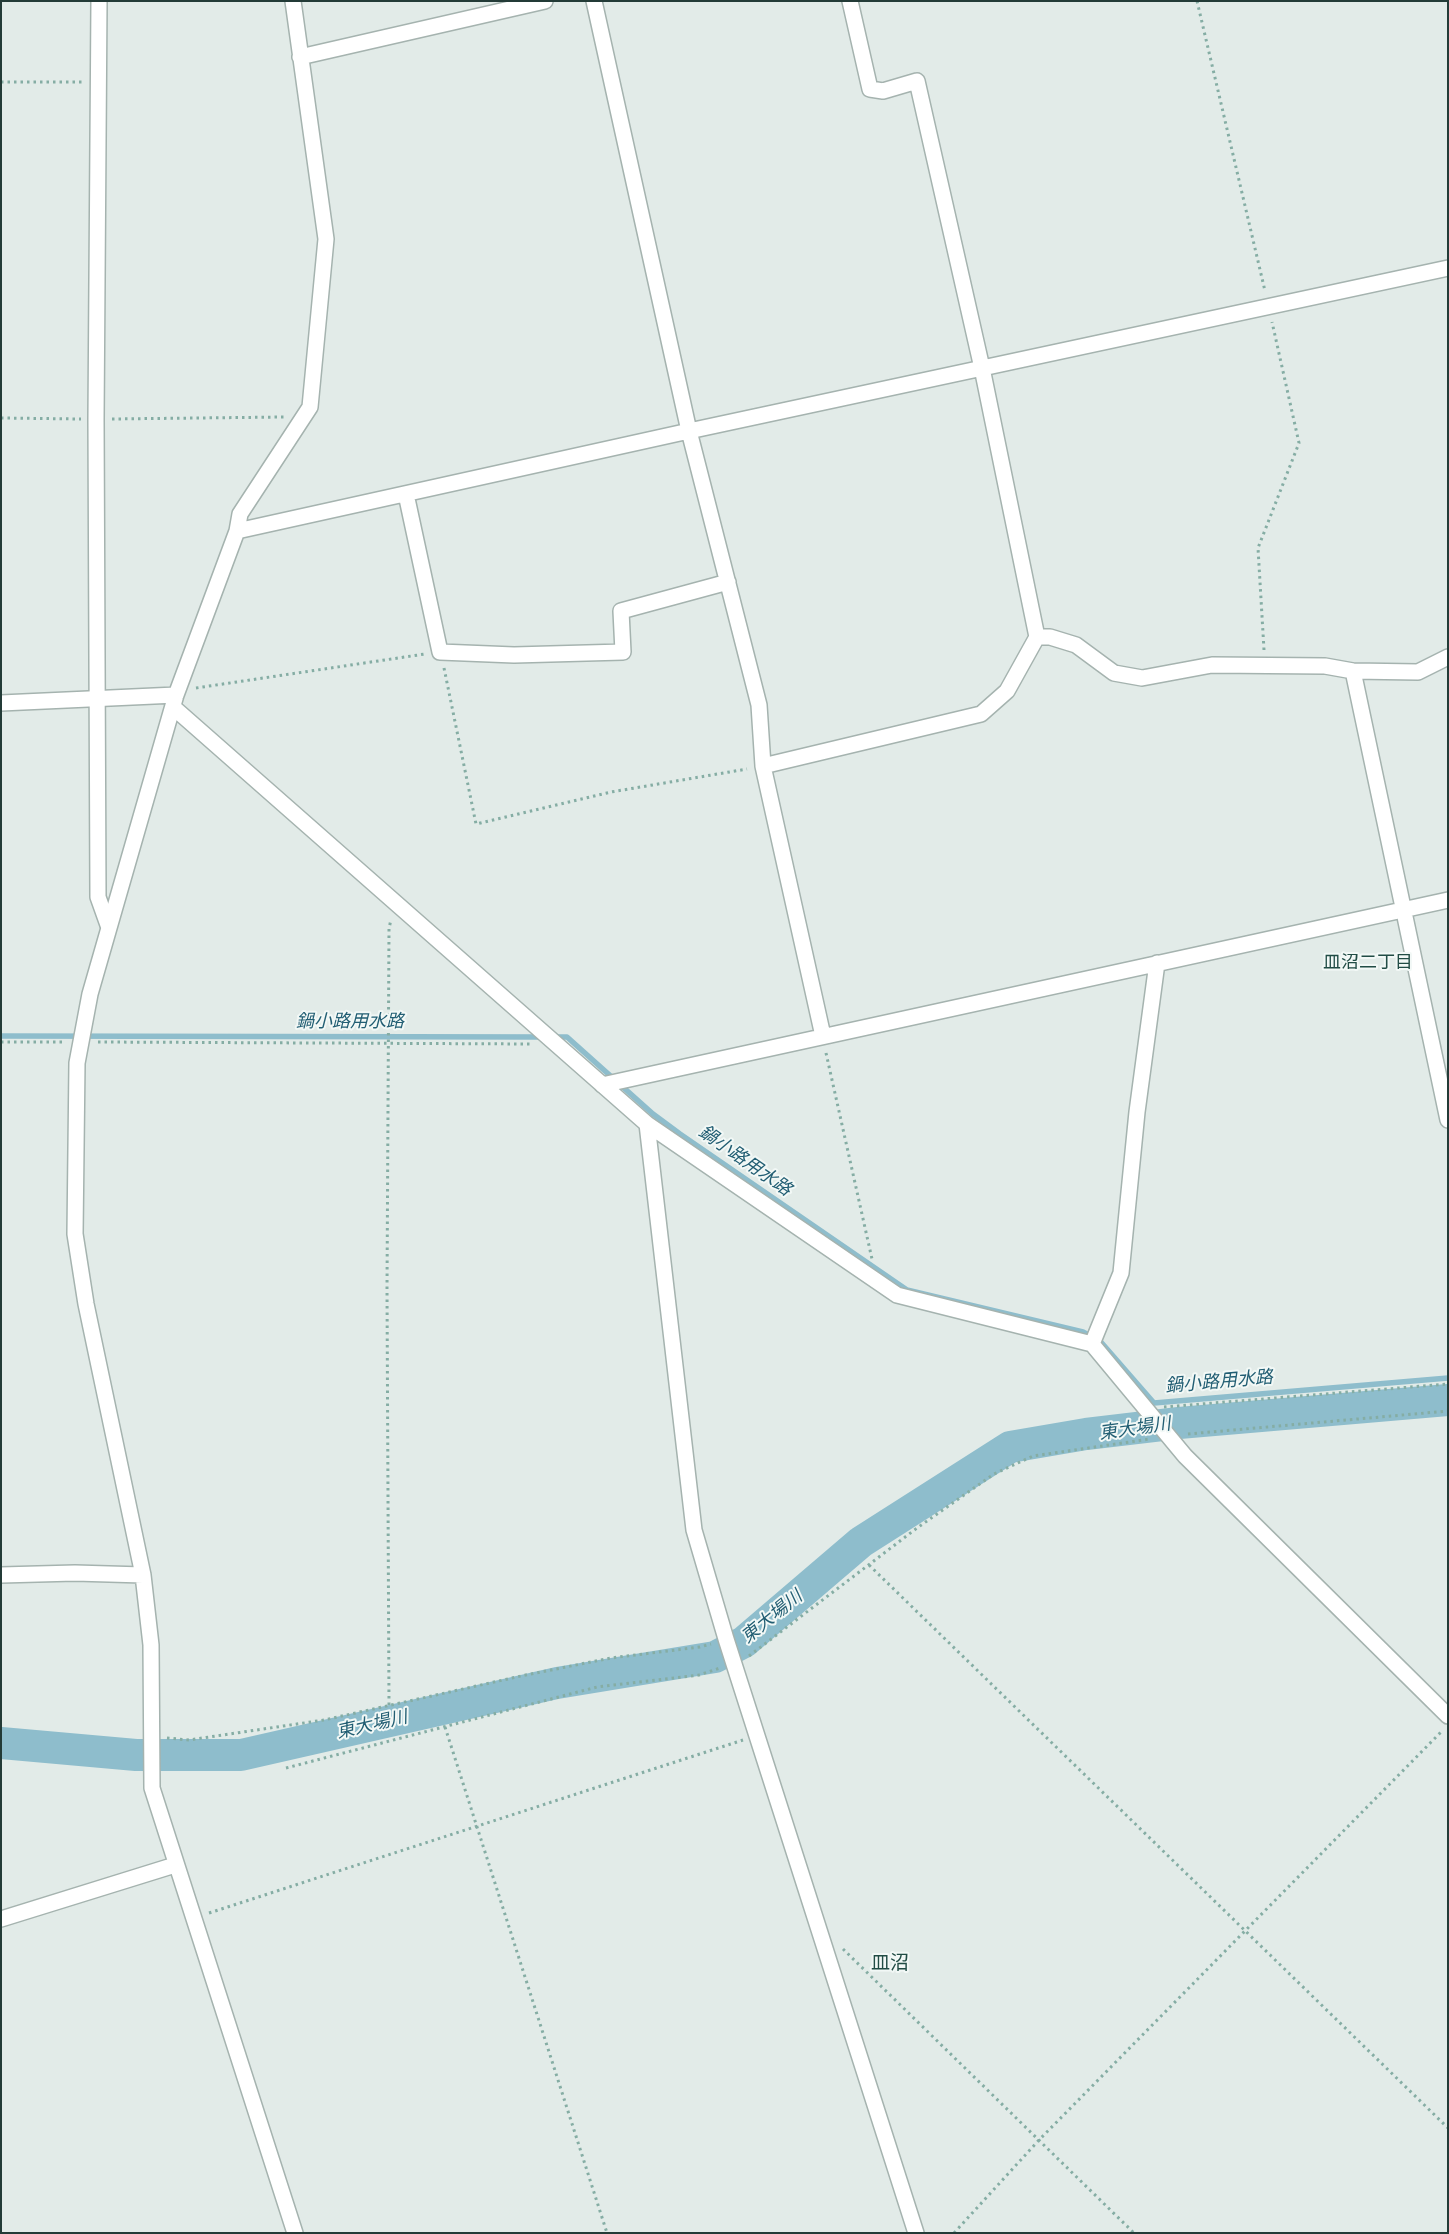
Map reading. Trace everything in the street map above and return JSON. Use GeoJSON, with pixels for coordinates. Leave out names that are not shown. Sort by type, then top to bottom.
{"type":"FeatureCollection","features":[{"type":"Feature","properties":{"kind":"street"},"geometry":{"type":"LineString","coordinates":[[99,1],[96,699],[98,897],[108,925]]}},
{"type":"Feature","properties":{"kind":"street"},"geometry":{"type":"LineString","coordinates":[[292,1],[326,239],[310,407],[240,514],[237,531],[176,698],[108,925],[80,1042],[77,1063],[75,1234],[86,1304],[143,1575],[151,1645],[150,1772],[152,1788],[175,1865],[194,1918],[295,2233]]}},
{"type":"Feature","properties":{"kind":"street"},"geometry":{"type":"LineString","coordinates":[[300,57],[545,1]]}},
{"type":"Feature","properties":{"kind":"street"},"geometry":{"type":"LineString","coordinates":[[594,1],[689,431],[759,705],[763,766],[823,1036]]}},
{"type":"Feature","properties":{"kind":"street"},"geometry":{"type":"LineString","coordinates":[[763,766],[981,714],[1007,691],[1037,637],[982,368],[917,81],[883,91],[870,89],[850,1]]}},
{"type":"Feature","properties":{"kind":"street"},"geometry":{"type":"LineString","coordinates":[[237,531],[689,431],[1448,268]]}},
{"type":"Feature","properties":{"kind":"street"},"geometry":{"type":"LineString","coordinates":[[406,494],[440,652],[514,655],[623,652],[621,611],[728,582]]}},
{"type":"Feature","properties":{"kind":"street"},"geometry":{"type":"LineString","coordinates":[[1037,637],[1050,637],[1076,645],[1114,673],[1142,678],[1212,666],[1325,666],[1353,670],[1418,672],[1448,656]]}},
{"type":"Feature","properties":{"kind":"street"},"geometry":{"type":"LineString","coordinates":[[1353,670],[1448,1120]]}},
{"type":"Feature","properties":{"kind":"street"},"geometry":{"type":"LineString","coordinates":[[1,703],[176,698],[395,903],[647,1124],[897,1296],[1092,1344],[1192,1464],[1448,1716]]}},
{"type":"Feature","properties":{"kind":"street"},"geometry":{"type":"LineString","coordinates":[[602,1085],[1448,900]]}},
{"type":"Feature","properties":{"kind":"street"},"geometry":{"type":"LineString","coordinates":[[1092,1344],[1122,1272],[1137,1112],[1157,963]]}},
{"type":"Feature","properties":{"kind":"street"},"geometry":{"type":"LineString","coordinates":[[647,1124],[694,1530],[726,1639],[916,2233]]}},
{"type":"Feature","properties":{"kind":"street"},"geometry":{"type":"LineString","coordinates":[[1,1574],[75,1573],[143,1575]]}},
{"type":"Feature","properties":{"kind":"street"},"geometry":{"type":"LineString","coordinates":[[1,1919],[175,1865]]}},
{"type":"Feature","properties":{"kind":"path"},"geometry":{"type":"LineString","coordinates":[[1197,1],[1269,306],[1299,444],[1258,548],[1264,665]]}},
{"type":"Feature","properties":{"kind":"path"},"geometry":{"type":"LineString","coordinates":[[1,82],[99,82]]}},
{"type":"Feature","properties":{"kind":"path"},"geometry":{"type":"LineString","coordinates":[[1,418],[288,417],[300,423]]}},
{"type":"Feature","properties":{"kind":"path"},"geometry":{"type":"LineString","coordinates":[[176,698],[440,652],[476,824],[612,792],[763,766]]}},
{"type":"Feature","properties":{"kind":"path"},"geometry":{"type":"LineString","coordinates":[[390,1705],[387,1288],[390,1043],[389,929],[395,903]]}},
{"type":"Feature","properties":{"kind":"path"},"geometry":{"type":"LineString","coordinates":[[823,1036],[877,1282]]}},
{"type":"Feature","properties":{"kind":"path"},"geometry":{"type":"LineString","coordinates":[[1,1042],[555,1044]]}},
{"type":"Feature","properties":{"kind":"path"},"geometry":{"type":"LineString","coordinates":[[1145,1409],[1448,1384]]}},
{"type":"Feature","properties":{"kind":"path"},"geometry":{"type":"LineString","coordinates":[[286,1768],[597,1686],[700,1675],[735,1664],[764,1647],[869,1565],[994,1474],[1033,1456],[1168,1436],[1448,1411]]}},
{"type":"Feature","properties":{"kind":"path"},"geometry":{"type":"LineString","coordinates":[[869,1565],[1448,2128]]}},
{"type":"Feature","properties":{"kind":"path"},"geometry":{"type":"LineString","coordinates":[[151,1738],[189,1740],[324,1720],[611,1658],[700,1648],[726,1639]]}},
{"type":"Feature","properties":{"kind":"path"},"geometry":{"type":"LineString","coordinates":[[954,2233],[1039,2140],[1448,1726]]}},
{"type":"Feature","properties":{"kind":"path"},"geometry":{"type":"LineString","coordinates":[[445,1727],[607,2233]]}},
{"type":"Feature","properties":{"kind":"path"},"geometry":{"type":"LineString","coordinates":[[194,1918],[758,1735]]}},
{"type":"Feature","properties":{"kind":"path"},"geometry":{"type":"LineString","coordinates":[[839,1945],[1134,2233]]}},
{"type":"Feature","properties":{"kind":"waterway","name":"鍋小路用水路"},"geometry":{"type":"LineString","coordinates":[[1,1036],[543,1037]]}},
{"type":"Feature","properties":{"kind":"waterway","name":"鍋小路用水路"},"geometry":{"type":"LineString","coordinates":[[553,1037],[567,1037],[653,1114],[907,1290],[1083,1332],[1100,1341],[1154,1403],[1448,1378]]}},
{"type":"Feature","properties":{"kind":"waterway","name":"東大場川"},"geometry":{"type":"LineString","coordinates":[[1,1743],[136,1755],[241,1755],[557,1683],[715,1657],[744,1642],[861,1542],[1010,1447],[1086,1434],[1179,1423],[1448,1400]]}},
{"type":"Feature","properties":{"kind":"district","name":"皿沼二丁目"},"geometry":{"type":"Point","coordinates":[1368,963]}},
{"type":"Feature","properties":{"kind":"district","name":"皿沼"},"geometry":{"type":"Point","coordinates":[890,1964]}}]}
